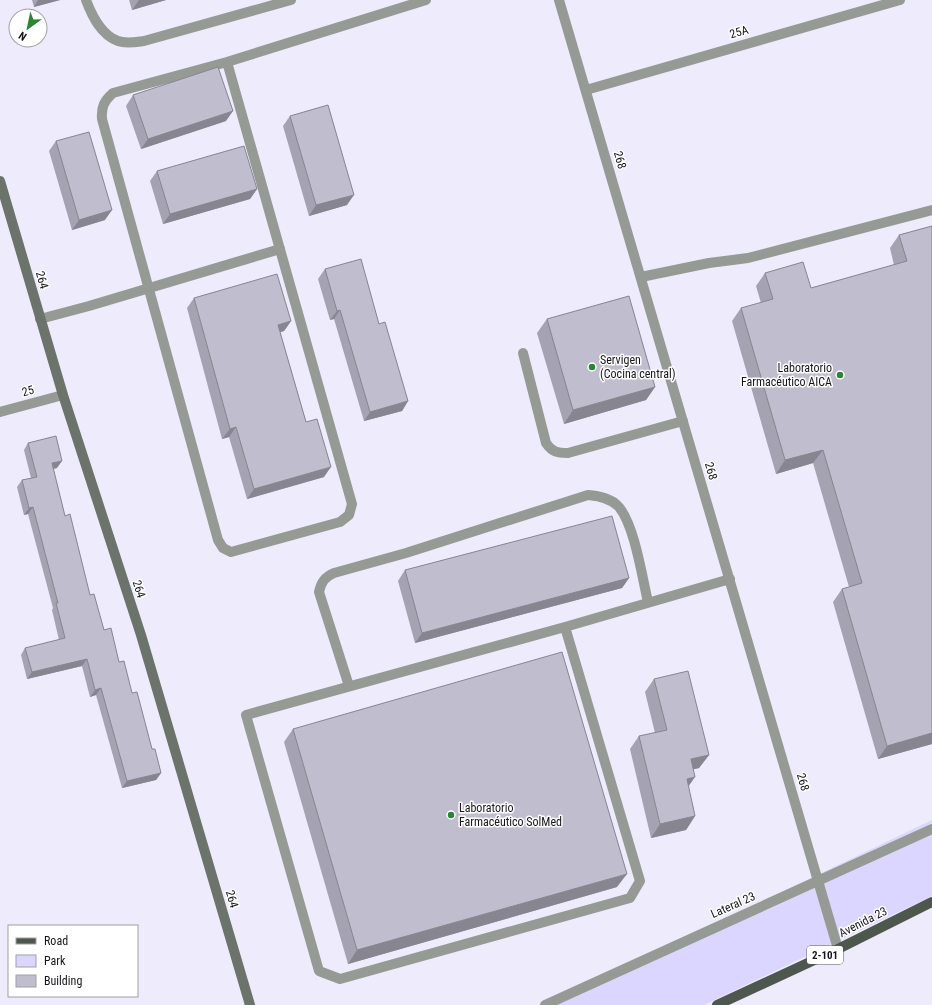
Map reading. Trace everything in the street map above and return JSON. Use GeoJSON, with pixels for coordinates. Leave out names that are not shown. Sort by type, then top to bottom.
{"type":"FeatureCollection","features":[{"type":"Feature","properties":{"kind":"main road","name":"Avenida 23"},"geometry":{"type":"LineString","coordinates":[[718,1005],[838,949],[932,902]]}},
{"type":"Feature","properties":{"kind":"street"},"geometry":{"type":"LineString","coordinates":[[86,0],[91,14],[106,34],[118,41],[128,43],[144,41],[291,0]]}},
{"type":"Feature","properties":{"kind":"street"},"geometry":{"type":"LineString","coordinates":[[227,62],[352,504],[349,515],[340,522],[238,552],[226,551],[218,540],[102,119],[103,105],[106,99],[113,93],[227,62],[426,0]]}},
{"type":"Feature","properties":{"kind":"street","name":"268"},"geometry":{"type":"LineString","coordinates":[[559,0],[838,949]]}},
{"type":"Feature","properties":{"kind":"street","name":"25A"},"geometry":{"type":"LineString","coordinates":[[586,90],[900,0]]}},
{"type":"Feature","properties":{"kind":"street","name":"264"},"geometry":{"type":"LineString","coordinates":[[0,181],[63,395],[140,635],[250,1005]]}},
{"type":"Feature","properties":{"kind":"street"},"geometry":{"type":"LineString","coordinates":[[641,277],[710,263],[748,258],[932,210]]}},
{"type":"Feature","properties":{"kind":"street"},"geometry":{"type":"LineString","coordinates":[[40,319],[89,306],[280,249]]}},
{"type":"Feature","properties":{"kind":"street"},"geometry":{"type":"LineString","coordinates":[[523,353],[546,443],[550,449],[557,453],[568,453],[683,421]]}},
{"type":"Feature","properties":{"kind":"street","name":"25"},"geometry":{"type":"LineString","coordinates":[[0,412],[63,395]]}},
{"type":"Feature","properties":{"kind":"street"},"geometry":{"type":"LineString","coordinates":[[349,686],[319,592],[320,585],[325,579],[334,573],[406,553],[588,495],[603,497],[618,507],[629,527],[648,602]]}},
{"type":"Feature","properties":{"kind":"street"},"geometry":{"type":"LineString","coordinates":[[565,627],[640,881],[630,898],[340,979],[320,971],[246,715],[565,627],[730,579]]}},
{"type":"Feature","properties":{"kind":"street","name":"Lateral 23"},"geometry":{"type":"LineString","coordinates":[[545,1005],[932,829]]}},
{"type":"Feature","properties":{"kind":"green space"},"geometry":{"type":"Polygon","coordinates":[[[932,820],[932,896],[704,1005],[546,1005],[932,820]]]}},
{"type":"Feature","properties":{"kind":"building"},"geometry":{"type":"Polygon","coordinates":[[[218,67],[233,111],[148,139],[133,95],[218,67]]]}},
{"type":"Feature","properties":{"kind":"building"},"geometry":{"type":"Polygon","coordinates":[[[328,105],[354,195],[316,205],[290,116],[328,105]]]}},
{"type":"Feature","properties":{"kind":"building"},"geometry":{"type":"Polygon","coordinates":[[[89,132],[112,210],[79,220],[56,141],[89,132]]]}},
{"type":"Feature","properties":{"kind":"building"},"geometry":{"type":"Polygon","coordinates":[[[244,146],[257,189],[170,214],[157,171],[244,146]]]}},
{"type":"Feature","properties":{"kind":"building"},"geometry":{"type":"Polygon","coordinates":[[[932,226],[932,733],[887,746],[842,589],[862,583],[823,450],[785,460],[741,308],[773,299],[765,273],[803,262],[811,288],[907,261],[899,235],[932,226]]]}},
{"type":"Feature","properties":{"kind":"building"},"geometry":{"type":"Polygon","coordinates":[[[361,259],[379,324],[385,322],[408,401],[370,412],[340,310],[337,311],[325,269],[361,259]]]}},
{"type":"Feature","properties":{"kind":"building"},"geometry":{"type":"Polygon","coordinates":[[[277,274],[291,321],[278,325],[306,422],[317,419],[331,467],[254,489],[236,427],[230,429],[194,298],[277,274]]]}},
{"type":"Feature","properties":{"kind":"building","name":"Servigen (Cocina central)"},"geometry":{"type":"Polygon","coordinates":[[[629,296],[655,387],[573,410],[547,319],[629,296]]]}},
{"type":"Feature","properties":{"kind":"building"},"geometry":{"type":"Polygon","coordinates":[[[56,436],[62,461],[52,463],[65,516],[70,514],[90,595],[94,594],[104,630],[111,628],[119,662],[124,661],[132,693],[137,692],[152,749],[155,749],[161,773],[127,781],[101,688],[95,690],[87,659],[32,672],[25,648],[65,638],[56,603],[58,603],[33,507],[29,508],[22,480],[37,477],[28,443],[56,436]]]}},
{"type":"Feature","properties":{"kind":"building"},"geometry":{"type":"Polygon","coordinates":[[[612,516],[629,578],[422,633],[405,570],[612,516]]]}},
{"type":"Feature","properties":{"kind":"building","name":"Laboratorio Farmacéutico SolMed"},"geometry":{"type":"Polygon","coordinates":[[[562,652],[627,874],[357,950],[293,729],[562,652]]]}},
{"type":"Feature","properties":{"kind":"building"},"geometry":{"type":"Polygon","coordinates":[[[688,671],[709,755],[691,759],[695,777],[687,779],[695,816],[660,824],[639,736],[667,730],[654,679],[688,671]]]}},
{"type":"Feature","properties":{"kind":"place","name":"Servigen (Cocina central)"},"geometry":{"type":"Point","coordinates":[592,367]}},
{"type":"Feature","properties":{"kind":"place","name":"Laboratorio Farmacéutico AICA"},"geometry":{"type":"Point","coordinates":[840,375]}},
{"type":"Feature","properties":{"kind":"place","name":"Laboratorio Farmacéutico SolMed"},"geometry":{"type":"Point","coordinates":[451,815]}}]}
